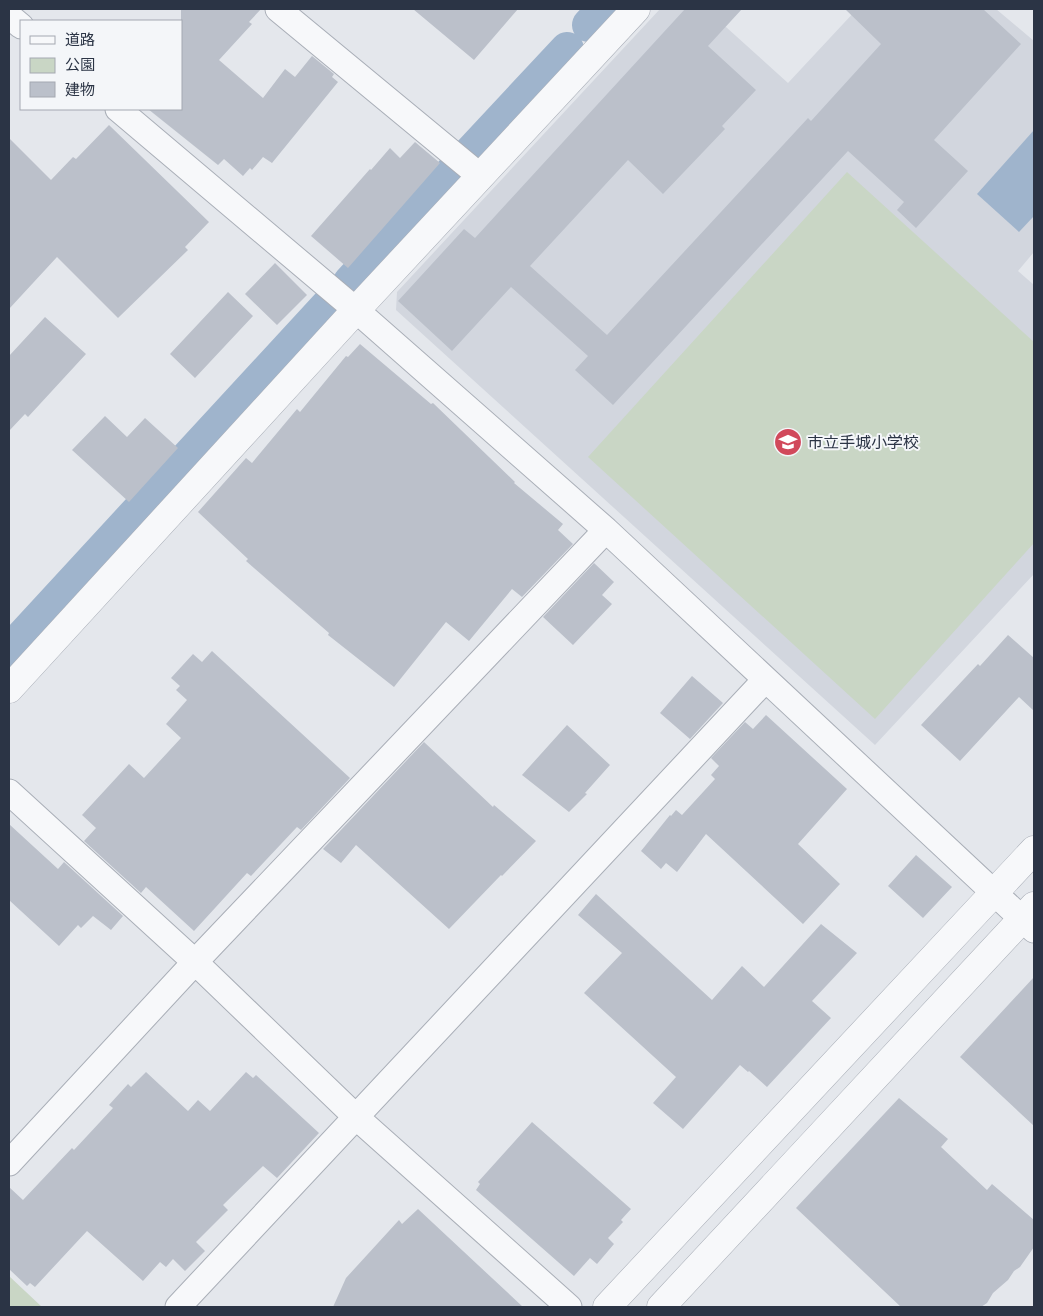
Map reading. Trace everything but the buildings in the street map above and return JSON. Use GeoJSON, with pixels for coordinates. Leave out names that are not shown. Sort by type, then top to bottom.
{"type":"FeatureCollection","features":[{"type":"Feature","properties":{"kind":"street"},"geometry":{"type":"LineString","coordinates":[[278,9],[480,176]]}},
{"type":"Feature","properties":{"kind":"street"},"geometry":{"type":"LineString","coordinates":[[9,689],[356,310],[636,9]]}},
{"type":"Feature","properties":{"kind":"street"},"geometry":{"type":"LineString","coordinates":[[9,16],[20,25]]}},
{"type":"Feature","properties":{"kind":"street"},"geometry":{"type":"LineString","coordinates":[[119,110],[356,310],[606,530],[994,893],[1030,918],[661,1307]]}},
{"type":"Feature","properties":{"kind":"street"},"geometry":{"type":"LineString","coordinates":[[9,1163],[195,962],[606,530]]}},
{"type":"Feature","properties":{"kind":"street"},"geometry":{"type":"LineString","coordinates":[[178,1307],[765,680]]}},
{"type":"Feature","properties":{"kind":"street"},"geometry":{"type":"LineString","coordinates":[[9,792],[195,962],[356,1117],[569,1307]]}},
{"type":"Feature","properties":{"kind":"street"},"geometry":{"type":"LineString","coordinates":[[607,1307],[1034,850]]}},
{"type":"Feature","properties":{"kind":"shaded area","name":"市立手城小学校"},"geometry":{"type":"Polygon","coordinates":[[[660,9],[706,9],[788,83],[857,9],[996,9],[1034,41],[1034,252],[1018,271],[1034,285],[1034,574],[875,745],[396,310],[397,292],[660,9]]]}},
{"type":"Feature","properties":{"kind":"green space"},"geometry":{"type":"Polygon","coordinates":[[[847,172],[1034,342],[1034,543],[875,719],[588,457],[847,172]]]}},
{"type":"Feature","properties":{"kind":"green space"},"geometry":{"type":"Polygon","coordinates":[[[9,1276],[42,1307],[9,1307],[9,1276]]]}},
{"type":"Feature","properties":{"kind":"water"},"geometry":{"type":"Polygon","coordinates":[[[1034,130],[1034,216],[1019,232],[977,194],[1034,130]]]}},
{"type":"Feature","properties":{"kind":"waterway"},"geometry":{"type":"LineString","coordinates":[[589,25],[604,9]]}},
{"type":"Feature","properties":{"kind":"waterway"},"geometry":{"type":"LineString","coordinates":[[469,154],[567,49]]}},
{"type":"Feature","properties":{"kind":"waterway"},"geometry":{"type":"LineString","coordinates":[[350,282],[452,172]]}},
{"type":"Feature","properties":{"kind":"waterway"},"geometry":{"type":"LineString","coordinates":[[9,651],[328,305]]}},
{"type":"Feature","properties":{"kind":"place","name":"市立手城小学校"},"geometry":{"type":"Point","coordinates":[788,442]}}]}
